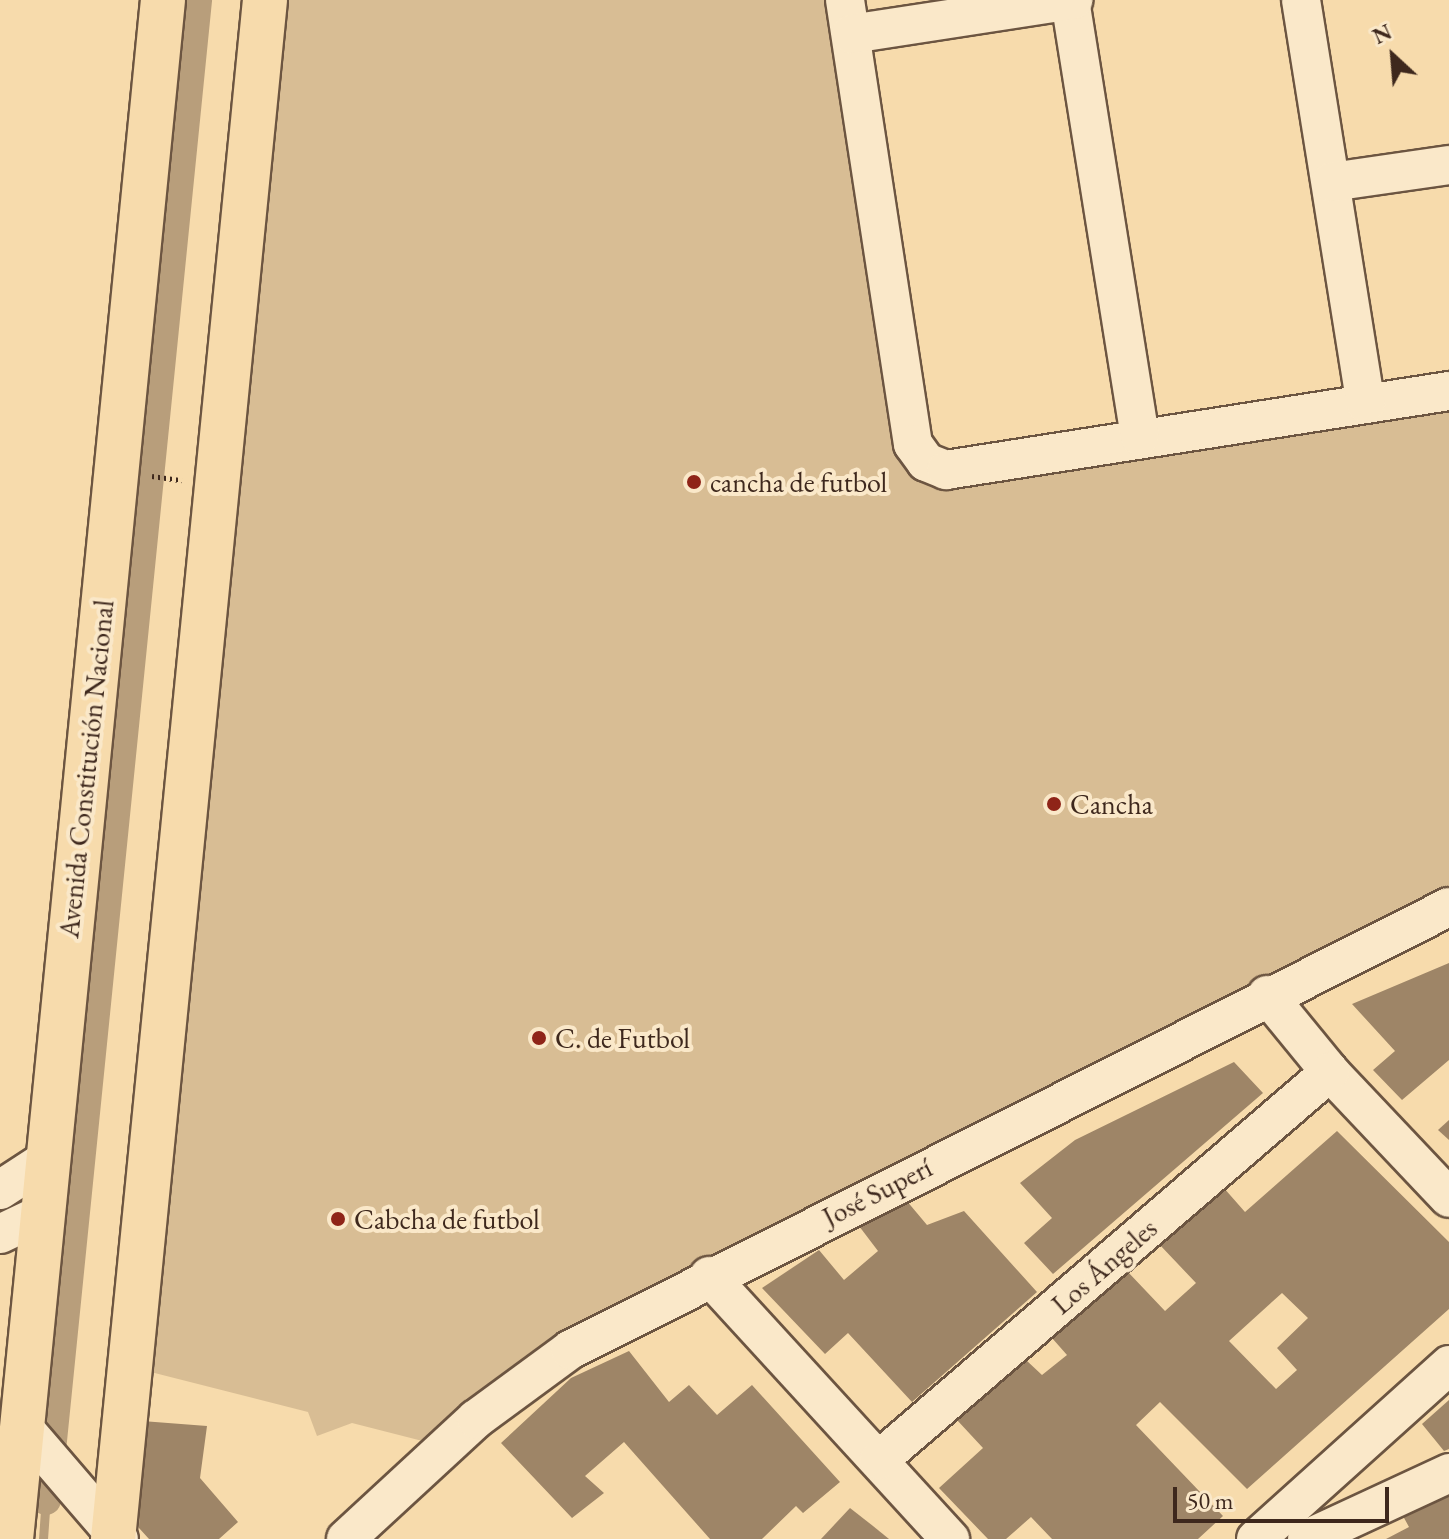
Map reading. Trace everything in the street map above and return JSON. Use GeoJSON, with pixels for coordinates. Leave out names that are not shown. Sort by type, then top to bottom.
{"type":"FeatureCollection","features":[{"type":"Feature","properties":{"kind":"main road","name":"Avenida Constitución Nacional"},"geometry":{"type":"LineString","coordinates":[[11,1539],[46,1160],[163,0]]}},
{"type":"Feature","properties":{"kind":"main road"},"geometry":{"type":"LineString","coordinates":[[115,1537],[265,0]]}},
{"type":"Feature","properties":{"kind":"street"},"geometry":{"type":"LineString","coordinates":[[1140,436],[1071,0],[848,17],[919,454],[946,470],[1140,436],[1449,391]]}},
{"type":"Feature","properties":{"kind":"street"},"geometry":{"type":"LineString","coordinates":[[1301,0],[1366,404]]}},
{"type":"Feature","properties":{"kind":"street"},"geometry":{"type":"LineString","coordinates":[[1331,182],[1449,165]]}},
{"type":"Feature","properties":{"kind":"street","name":"José Superí"},"geometry":{"type":"LineString","coordinates":[[346,1539],[528,1377],[709,1276],[1267,995],[1449,907]]}},
{"type":"Feature","properties":{"kind":"street"},"geometry":{"type":"LineString","coordinates":[[1267,995],[1330,1072],[1449,1198]]}},
{"type":"Feature","properties":{"kind":"street","name":"Los Ángeles"},"geometry":{"type":"LineString","coordinates":[[879,1460],[1330,1072]]}},
{"type":"Feature","properties":{"kind":"street"},"geometry":{"type":"LineString","coordinates":[[0,1190],[46,1160]]}},
{"type":"Feature","properties":{"kind":"street"},"geometry":{"type":"LineString","coordinates":[[0,1234],[42,1214]]}},
{"type":"Feature","properties":{"kind":"street"},"geometry":{"type":"LineString","coordinates":[[709,1276],[950,1539]]}},
{"type":"Feature","properties":{"kind":"street"},"geometry":{"type":"LineString","coordinates":[[1256,1539],[1449,1365]]}},
{"type":"Feature","properties":{"kind":"street"},"geometry":{"type":"LineString","coordinates":[[21,1425],[115,1537]]}},
{"type":"Feature","properties":{"kind":"street"},"geometry":{"type":"LineString","coordinates":[[1307,1539],[1449,1473]]}},
{"type":"Feature","properties":{"kind":"path"},"geometry":{"type":"LineString","coordinates":[[116,472],[216,484]]}},
{"type":"Feature","properties":{"kind":"shaded area"},"geometry":{"type":"Polygon","coordinates":[[[276,0],[847,0],[919,454],[946,470],[1449,392],[1449,911],[585,1343],[446,1447],[352,1423],[317,1436],[308,1412],[131,1367],[276,0]]]}},
{"type":"Feature","properties":{"kind":"building"},"geometry":{"type":"Polygon","coordinates":[[[1449,963],[1449,1060],[1402,1100],[1373,1070],[1395,1051],[1352,1004],[1449,963]]]}},
{"type":"Feature","properties":{"kind":"building"},"geometry":{"type":"Polygon","coordinates":[[[1234,1062],[1263,1093],[1053,1274],[1024,1243],[1052,1218],[1020,1183],[1075,1140],[1234,1062]]]}},
{"type":"Feature","properties":{"kind":"building"},"geometry":{"type":"Polygon","coordinates":[[[1449,1120],[1449,1140],[1438,1130],[1449,1120]]]}},
{"type":"Feature","properties":{"kind":"building"},"geometry":{"type":"Polygon","coordinates":[[[1337,1131],[1449,1242],[1449,1309],[1247,1489],[1160,1402],[1136,1425],[1223,1516],[1198,1539],[1052,1539],[1031,1517],[1006,1539],[988,1539],[939,1488],[983,1448],[957,1420],[1026,1360],[1042,1375],[1067,1355],[1052,1338],[1127,1271],[1165,1311],[1196,1283],[1159,1244],[1223,1187],[1245,1212],[1337,1131]],[[1282,1293],[1229,1341],[1276,1389],[1297,1370],[1277,1348],[1308,1318],[1282,1293]]]}},
{"type":"Feature","properties":{"kind":"building"},"geometry":{"type":"Polygon","coordinates":[[[906,1200],[927,1225],[964,1211],[1037,1292],[912,1402],[848,1333],[825,1354],[762,1288],[819,1250],[844,1280],[878,1251],[859,1226],[906,1200]]]}},
{"type":"Feature","properties":{"kind":"building"},"geometry":{"type":"Polygon","coordinates":[[[629,1351],[669,1402],[689,1385],[717,1415],[752,1385],[840,1482],[803,1513],[796,1506],[762,1539],[710,1539],[624,1442],[585,1476],[604,1493],[572,1518],[501,1443],[571,1378],[629,1351]]]}},
{"type":"Feature","properties":{"kind":"building"},"geometry":{"type":"Polygon","coordinates":[[[1449,1400],[1449,1449],[1444,1451],[1422,1424],[1449,1400]]]}},
{"type":"Feature","properties":{"kind":"building"},"geometry":{"type":"Polygon","coordinates":[[[142,1421],[207,1426],[200,1478],[238,1522],[219,1539],[149,1539],[139,1528],[142,1421]]]}},
{"type":"Feature","properties":{"kind":"building"},"geometry":{"type":"Polygon","coordinates":[[[1449,1493],[1449,1539],[1386,1539],[1409,1527],[1403,1516],[1449,1493]]]}},
{"type":"Feature","properties":{"kind":"building"},"geometry":{"type":"Polygon","coordinates":[[[850,1508],[873,1526],[889,1539],[821,1539],[850,1508]]]}},
{"type":"Feature","properties":{"kind":"waterway"},"geometry":{"type":"LineString","coordinates":[[46,1500],[197,0]]}},
{"type":"Feature","properties":{"kind":"waterway"},"geometry":{"type":"LineString","coordinates":[[43,1539],[46,1500]]}},
{"type":"Feature","properties":{"kind":"place","name":"cancha de futbol"},"geometry":{"type":"Point","coordinates":[694,482]}},
{"type":"Feature","properties":{"kind":"place","name":"Cancha"},"geometry":{"type":"Point","coordinates":[1054,804]}},
{"type":"Feature","properties":{"kind":"place","name":"C. de Futbol"},"geometry":{"type":"Point","coordinates":[539,1038]}},
{"type":"Feature","properties":{"kind":"place","name":"Cabcha de futbol"},"geometry":{"type":"Point","coordinates":[338,1219]}}]}
